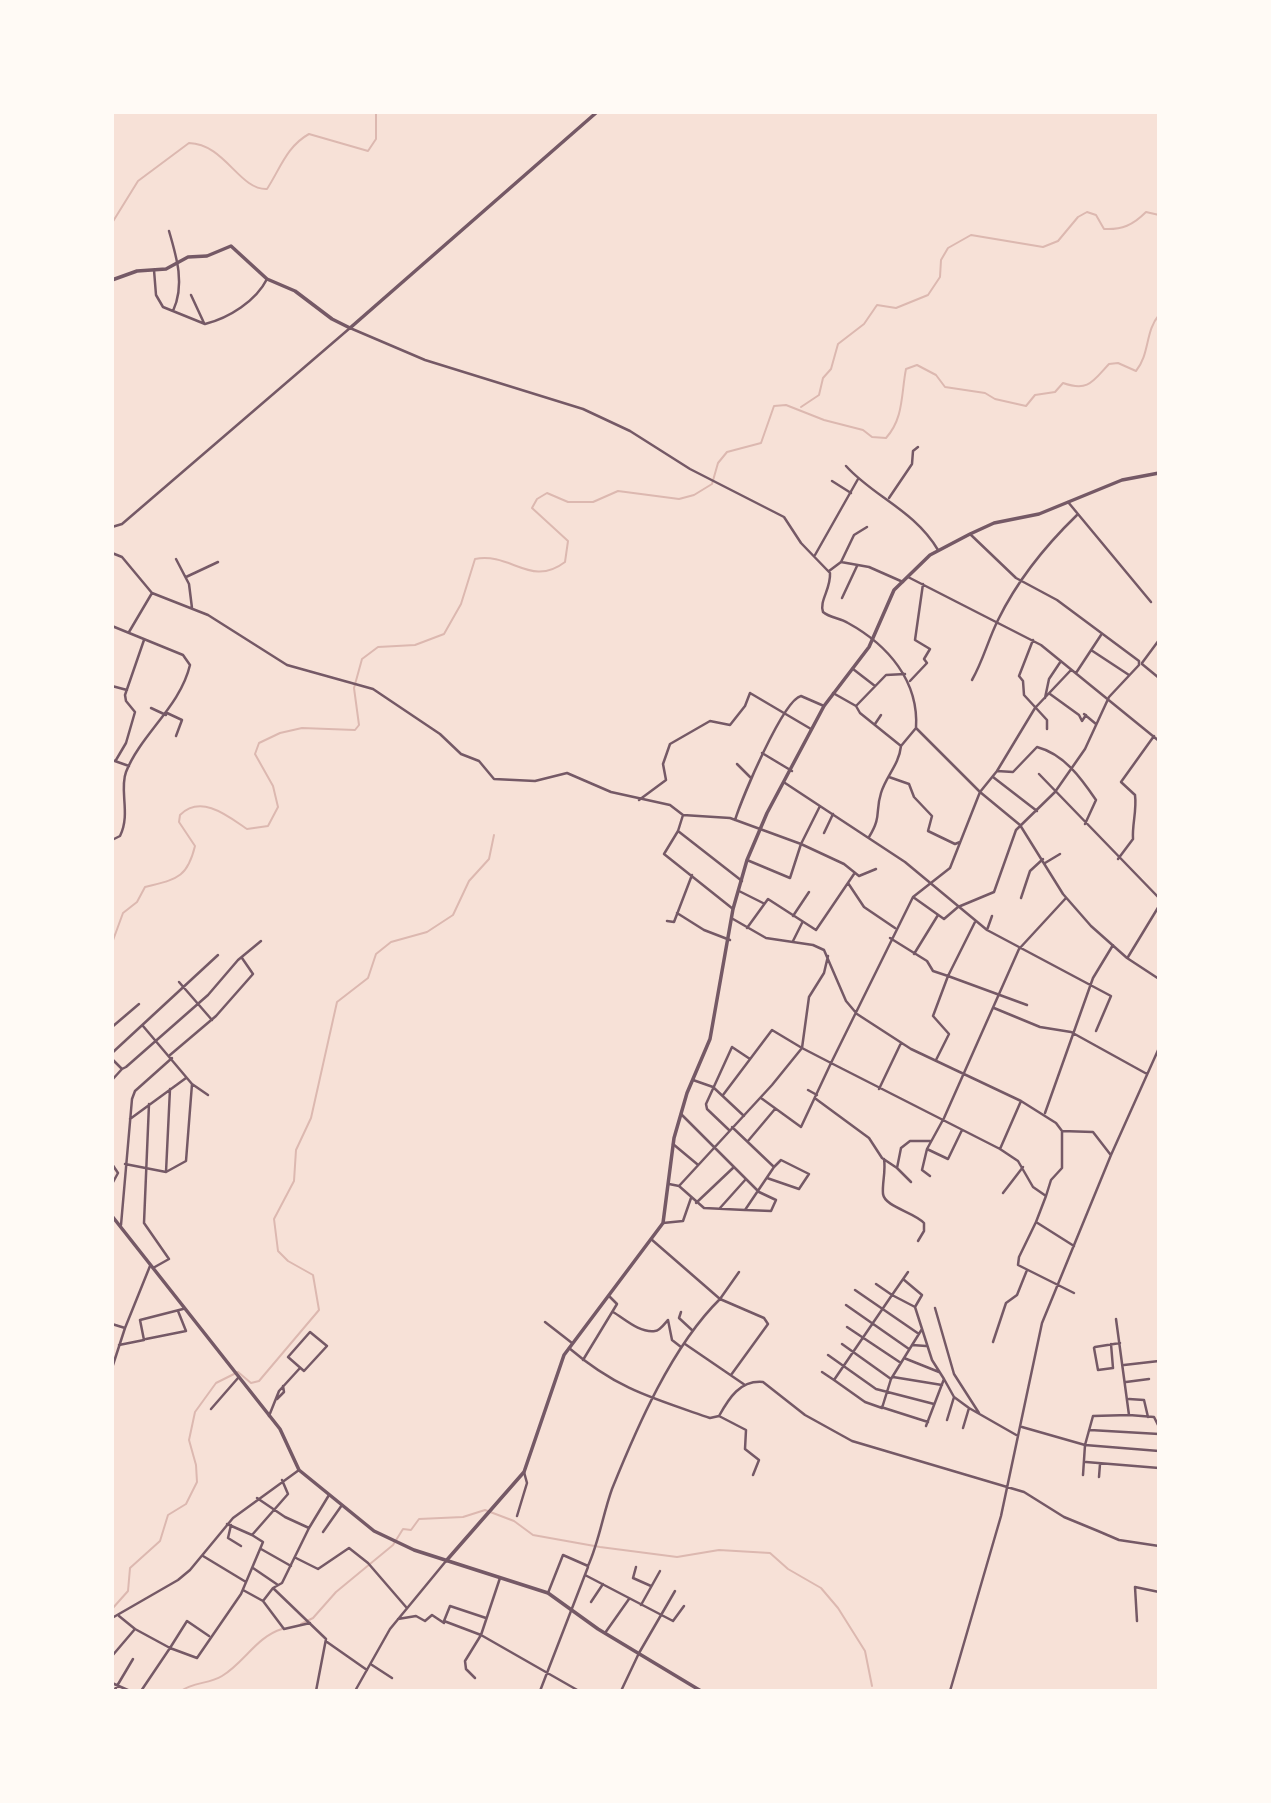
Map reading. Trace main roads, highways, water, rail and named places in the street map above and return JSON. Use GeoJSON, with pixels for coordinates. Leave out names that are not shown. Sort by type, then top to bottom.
{"type":"FeatureCollection","features":[{"type":"Feature","properties":{"kind":"waterway"},"geometry":{"type":"LineString","coordinates":[[112,223],[138,181],[189,143],[202,145],[222,158],[248,182],[267,189],[289,151],[309,134],[368,151],[376,139],[376,112]]}},
{"type":"Feature","properties":{"kind":"waterway"},"geometry":{"type":"LineString","coordinates":[[801,407],[819,395],[823,378],[831,369],[838,344],[864,324],[877,305],[896,308],[928,295],[940,277],[941,260],[948,248],[971,235],[1043,247],[1058,241],[1078,217],[1087,212],[1096,215],[1104,229],[1127,226],[1146,212],[1159,215]]}},
{"type":"Feature","properties":{"kind":"waterway"},"geometry":{"type":"LineString","coordinates":[[112,943],[123,913],[137,902],[145,887],[179,876],[188,865],[195,846],[179,822],[180,815],[197,806],[223,813],[247,829],[268,826],[278,807],[273,786],[255,754],[259,743],[280,733],[302,728],[355,730],[359,725],[354,688],[362,659],[378,647],[415,645],[444,634],[461,604],[475,559],[499,560],[542,572],[565,562],[568,541],[532,508],[537,499],[547,493],[568,502],[593,502],[618,491],[679,499],[694,495],[712,484],[718,463],[727,452],[761,443],[774,406],[786,405],[824,420],[863,430],[872,437],[886,438],[899,414],[906,369],[917,365],[936,375],[945,387],[985,393],[995,399],[1026,406],[1035,395],[1055,392],[1063,383],[1079,386],[1090,383],[1109,364],[1118,363],[1136,371],[1144,357],[1151,328],[1159,315]]}},
{"type":"Feature","properties":{"kind":"waterway"},"geometry":{"type":"LineString","coordinates":[[112,1609],[128,1591],[130,1568],[160,1541],[168,1515],[186,1504],[197,1482],[196,1465],[189,1440],[195,1412],[216,1383],[238,1372],[251,1383],[259,1381],[319,1310],[313,1275],[288,1261],[278,1251],[274,1219],[294,1181],[296,1150],[311,1118],[337,1002],[368,978],[376,954],[391,942],[427,932],[453,915],[469,881],[489,859],[494,835]]}},
{"type":"Feature","properties":{"kind":"waterway"},"geometry":{"type":"LineString","coordinates":[[301,1624],[313,1618],[336,1592],[393,1545],[403,1529],[411,1530],[419,1519],[463,1517],[485,1510],[514,1521],[533,1535],[600,1547],[677,1557],[719,1550],[770,1553],[788,1569],[821,1588],[838,1608],[865,1651],[872,1686]]}},
{"type":"Feature","properties":{"kind":"waterway"},"geometry":{"type":"LineString","coordinates":[[181,1691],[222,1676],[265,1638],[282,1629]]}}]}
